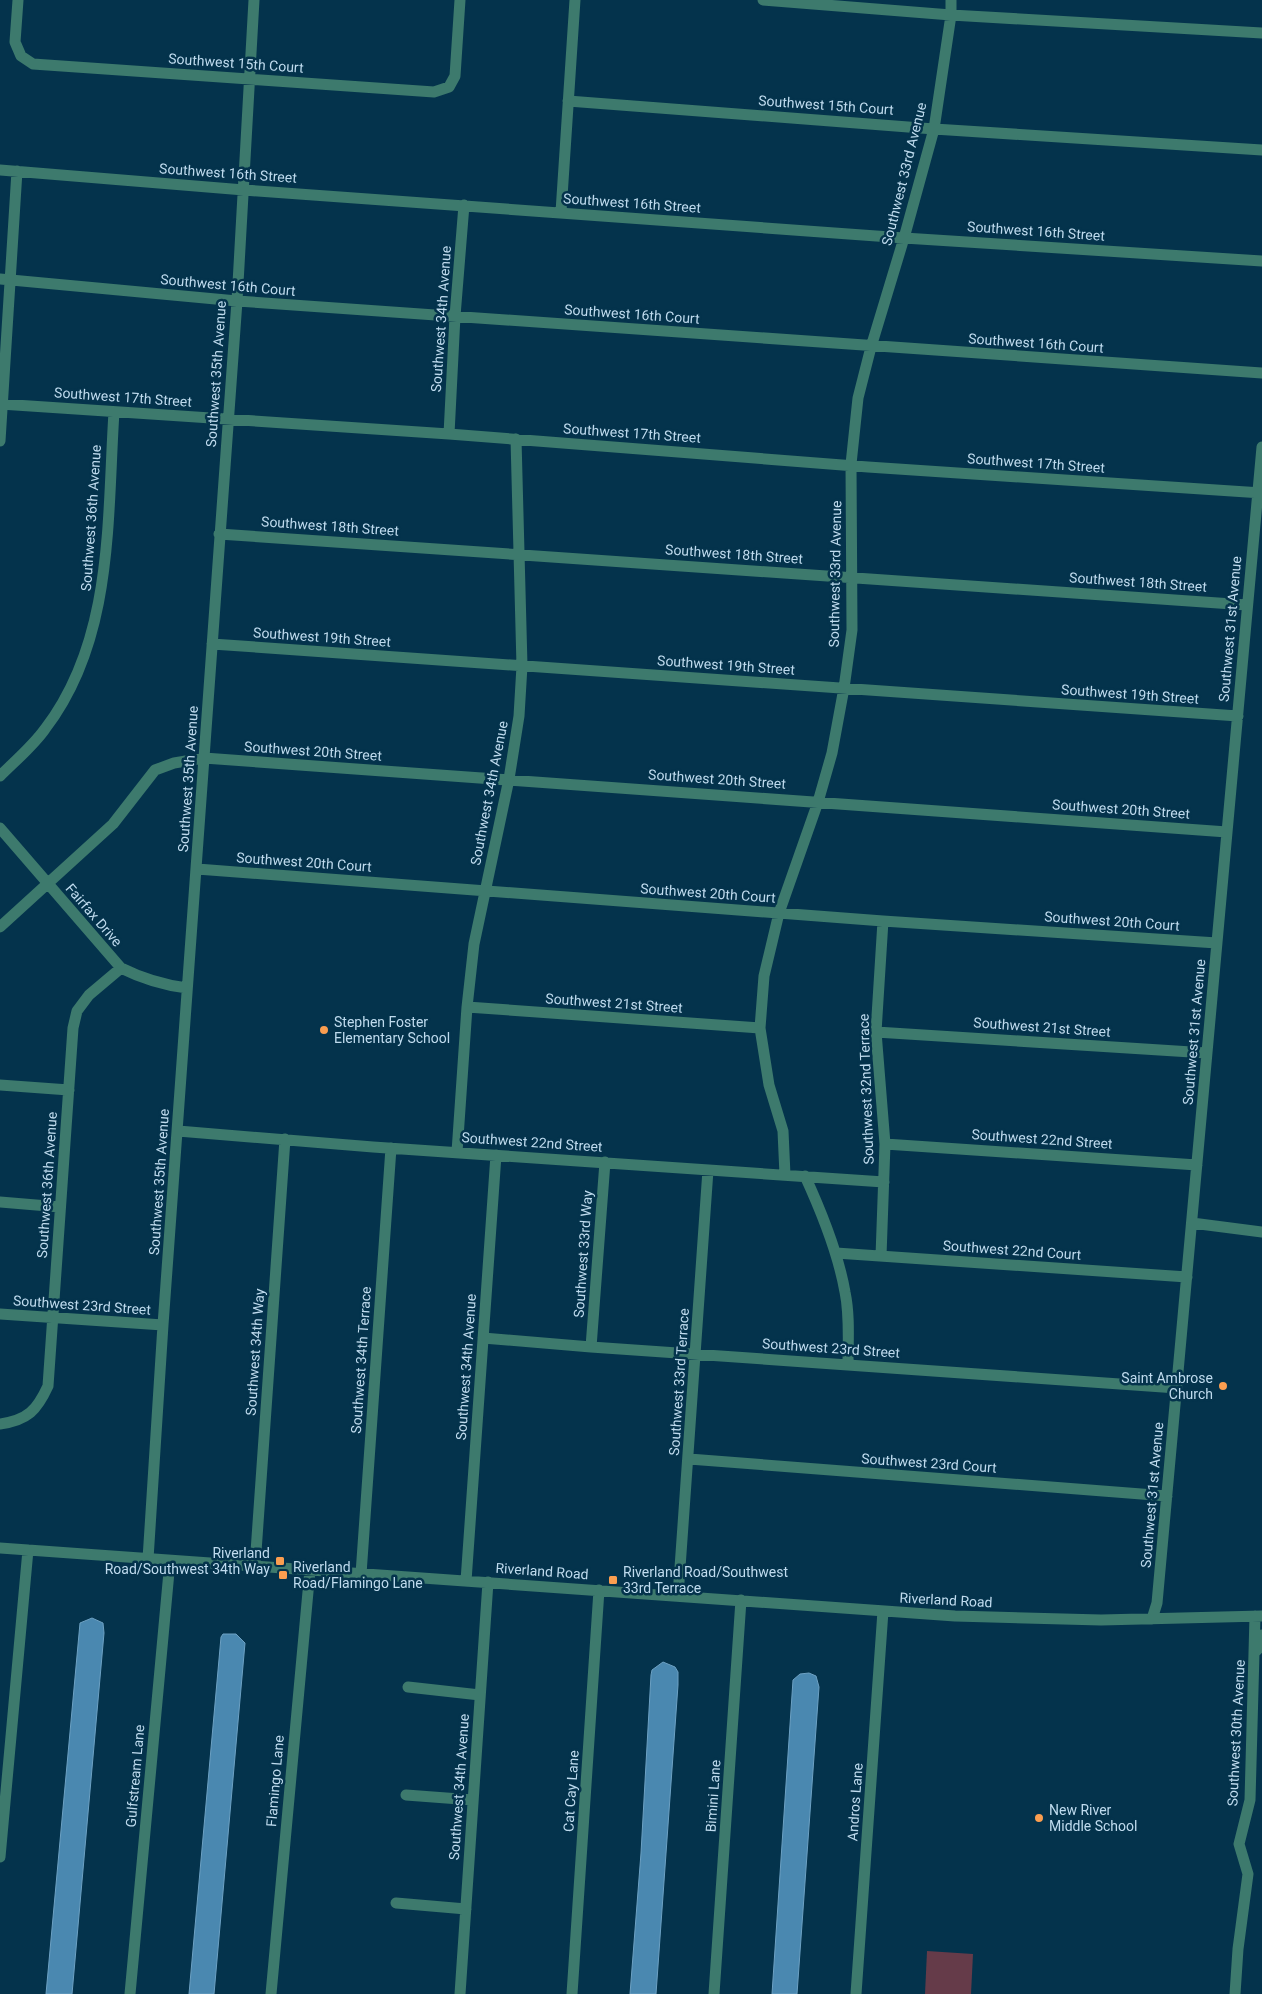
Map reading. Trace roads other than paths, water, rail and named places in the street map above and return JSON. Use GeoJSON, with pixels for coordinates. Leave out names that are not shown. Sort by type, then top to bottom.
{"type":"FeatureCollection","features":[{"type":"Feature","properties":{"kind":"street","name":"Southwest 15th Court"},"geometry":{"type":"LineString","coordinates":[[18,0],[15,42],[21,56],[33,64],[434,92],[449,87],[455,76],[460,0]]}},
{"type":"Feature","properties":{"kind":"street","name":"Southwest 35th Avenue"},"geometry":{"type":"LineString","coordinates":[[148,1559],[163,1325],[237,301],[254,0]]}},
{"type":"Feature","properties":{"kind":"street"},"geometry":{"type":"LineString","coordinates":[[561,212],[575,0]]}},
{"type":"Feature","properties":{"kind":"street"},"geometry":{"type":"LineString","coordinates":[[763,0],[952,15],[1262,33]]}},
{"type":"Feature","properties":{"kind":"street","name":"Southwest 33rd Avenue"},"geometry":{"type":"LineString","coordinates":[[785,1175],[783,1131],[769,1085],[760,1028],[764,976],[779,913],[818,802],[832,753],[852,630],[851,464],[858,398],[870,347],[904,238],[934,128],[952,15],[951,0]]}},
{"type":"Feature","properties":{"kind":"street","name":"Southwest 15th Court"},"geometry":{"type":"LineString","coordinates":[[568,101],[1262,150]]}},
{"type":"Feature","properties":{"kind":"street","name":"Southwest 16th Street"},"geometry":{"type":"LineString","coordinates":[[0,170],[244,190],[904,238],[1262,261]]}},
{"type":"Feature","properties":{"kind":"street"},"geometry":{"type":"LineString","coordinates":[[0,441],[5,279],[17,172]]}},
{"type":"Feature","properties":{"kind":"street","name":"Southwest 34th Avenue"},"geometry":{"type":"LineString","coordinates":[[449,434],[455,316],[464,205]]}},
{"type":"Feature","properties":{"kind":"street","name":"Southwest 16th Court"},"geometry":{"type":"LineString","coordinates":[[5,279],[237,301],[870,347],[1262,373]]}},
{"type":"Feature","properties":{"kind":"street","name":"Southwest 17th Street"},"geometry":{"type":"LineString","coordinates":[[1,404],[449,434],[851,464],[868,467],[1260,493]]}},
{"type":"Feature","properties":{"kind":"street","name":"Southwest 36th Avenue"},"geometry":{"type":"LineString","coordinates":[[0,776],[45,730],[72,685],[91,637],[103,584],[114,412]]}},
{"type":"Feature","properties":{"kind":"street","name":"Southwest 34th Avenue"},"geometry":{"type":"LineString","coordinates":[[457,1152],[467,1007],[474,944],[510,779],[519,716],[522,666],[516,439]]}},
{"type":"Feature","properties":{"kind":"street","name":"Southwest 31st Avenue"},"geometry":{"type":"LineString","coordinates":[[1152,1619],[1157,1603],[1247,605],[1260,493],[1262,447]]}},
{"type":"Feature","properties":{"kind":"street","name":"Southwest 18th Street"},"geometry":{"type":"LineString","coordinates":[[219,534],[1247,605]]}},
{"type":"Feature","properties":{"kind":"street","name":"Southwest 19th Street"},"geometry":{"type":"LineString","coordinates":[[212,644],[1238,716]]}},
{"type":"Feature","properties":{"kind":"street"},"geometry":{"type":"LineString","coordinates":[[0,927],[113,824],[155,770],[174,763],[204,758]]}},
{"type":"Feature","properties":{"kind":"street","name":"Southwest 20th Street"},"geometry":{"type":"LineString","coordinates":[[204,758],[1227,832]]}},
{"type":"Feature","properties":{"kind":"street","name":"Fairfax Drive"},"geometry":{"type":"LineString","coordinates":[[0,828],[121,968],[160,984],[187,988]]}},
{"type":"Feature","properties":{"kind":"street","name":"Southwest 20th Court"},"geometry":{"type":"LineString","coordinates":[[197,869],[883,921],[1217,942]]}},
{"type":"Feature","properties":{"kind":"street","name":"Southwest 32nd Terrace"},"geometry":{"type":"LineString","coordinates":[[881,1256],[885,1144],[876,1032],[883,921]]}},
{"type":"Feature","properties":{"kind":"street","name":"Southwest 36th Avenue"},"geometry":{"type":"LineString","coordinates":[[0,1424],[14,1422],[39,1405],[48,1386],[73,1028],[77,1010],[89,995],[121,968]]}},
{"type":"Feature","properties":{"kind":"street","name":"Southwest 21st Street"},"geometry":{"type":"LineString","coordinates":[[467,1007],[760,1028]]}},
{"type":"Feature","properties":{"kind":"street","name":"Southwest 21st Street"},"geometry":{"type":"LineString","coordinates":[[876,1032],[1207,1053]]}},
{"type":"Feature","properties":{"kind":"street"},"geometry":{"type":"LineString","coordinates":[[0,1086],[69,1090]]}},
{"type":"Feature","properties":{"kind":"street","name":"Southwest 22nd Street"},"geometry":{"type":"LineString","coordinates":[[178,1131],[391,1148],[884,1182]]}},
{"type":"Feature","properties":{"kind":"street","name":"Southwest 34th Way"},"geometry":{"type":"LineString","coordinates":[[255,1566],[285,1140]]}},
{"type":"Feature","properties":{"kind":"street","name":"Southwest 22nd Street"},"geometry":{"type":"LineString","coordinates":[[885,1144],[1197,1165]]}},
{"type":"Feature","properties":{"kind":"street","name":"Southwest 34th Terrace"},"geometry":{"type":"LineString","coordinates":[[361,1574],[391,1148]]}},
{"type":"Feature","properties":{"kind":"street","name":"Southwest 34th Avenue"},"geometry":{"type":"LineString","coordinates":[[466,1581],[496,1155]]}},
{"type":"Feature","properties":{"kind":"street","name":"Southwest 33rd Way"},"geometry":{"type":"LineString","coordinates":[[591,1347],[605,1162]]}},
{"type":"Feature","properties":{"kind":"street","name":"Southwest 33rd Terrace"},"geometry":{"type":"LineString","coordinates":[[678,1596],[697,1354],[708,1170]]}},
{"type":"Feature","properties":{"kind":"street"},"geometry":{"type":"LineString","coordinates":[[805,1176],[822,1214],[836,1253],[847,1308],[848,1365]]}},
{"type":"Feature","properties":{"kind":"street"},"geometry":{"type":"LineString","coordinates":[[0,1202],[60,1207]]}},
{"type":"Feature","properties":{"kind":"street"},"geometry":{"type":"LineString","coordinates":[[1192,1223],[1262,1232]]}},
{"type":"Feature","properties":{"kind":"street","name":"Southwest 22nd Court"},"geometry":{"type":"LineString","coordinates":[[836,1253],[1186,1277]]}},
{"type":"Feature","properties":{"kind":"street","name":"Southwest 23rd Street"},"geometry":{"type":"LineString","coordinates":[[0,1314],[163,1325]]}},
{"type":"Feature","properties":{"kind":"street","name":"Southwest 23rd Street"},"geometry":{"type":"LineString","coordinates":[[483,1338],[1177,1388]]}},
{"type":"Feature","properties":{"kind":"street","name":"Southwest 23rd Court"},"geometry":{"type":"LineString","coordinates":[[689,1459],[1167,1496]]}},
{"type":"Feature","properties":{"kind":"street","name":"Riverland Road"},"geometry":{"type":"LineString","coordinates":[[0,1548],[955,1616],[1036,1619],[1152,1619],[1259,1616]]}},
{"type":"Feature","properties":{"kind":"street"},"geometry":{"type":"LineString","coordinates":[[0,1857],[28,1550]]}},
{"type":"Feature","properties":{"kind":"street","name":"Gulfstream Lane"},"geometry":{"type":"LineString","coordinates":[[130,1994],[170,1561]]}},
{"type":"Feature","properties":{"kind":"street","name":"Flamingo Lane"},"geometry":{"type":"LineString","coordinates":[[271,1994],[310,1570]]}},
{"type":"Feature","properties":{"kind":"street","name":"Southwest 34th Avenue"},"geometry":{"type":"LineString","coordinates":[[460,1994],[488,1582]]}},
{"type":"Feature","properties":{"kind":"street","name":"Cat Cay Lane"},"geometry":{"type":"LineString","coordinates":[[572,1994],[599,1590]]}},
{"type":"Feature","properties":{"kind":"street","name":"Bimini Lane"},"geometry":{"type":"LineString","coordinates":[[714,1994],[741,1600]]}},
{"type":"Feature","properties":{"kind":"street","name":"Andros Lane"},"geometry":{"type":"LineString","coordinates":[[856,1994],[883,1611]]}},
{"type":"Feature","properties":{"kind":"street","name":"Southwest 30th Avenue"},"geometry":{"type":"LineString","coordinates":[[1235,1994],[1238,1949],[1248,1874],[1239,1844],[1250,1800],[1256,1651],[1254,1637],[1259,1616]]}},
{"type":"Feature","properties":{"kind":"street","name":"Southwest 30th Avenue"},"geometry":{"type":"LineString","coordinates":[[1256,1651],[1261,1646],[1262,1635]]}},
{"type":"Feature","properties":{"kind":"street"},"geometry":{"type":"LineString","coordinates":[[408,1687],[480,1695]]}},
{"type":"Feature","properties":{"kind":"street"},"geometry":{"type":"LineString","coordinates":[[406,1795],[473,1800]]}},
{"type":"Feature","properties":{"kind":"street"},"geometry":{"type":"LineString","coordinates":[[1250,1800],[1262,1800]]}},
{"type":"Feature","properties":{"kind":"street"},"geometry":{"type":"LineString","coordinates":[[396,1903],[466,1908]]}},
{"type":"Feature","properties":{"kind":"water"},"geometry":{"type":"Polygon","coordinates":[[[92,1618],[103,1623],[104,1633],[72,1994],[46,1994],[80,1623],[92,1618]]]}},
{"type":"Feature","properties":{"kind":"water"},"geometry":{"type":"Polygon","coordinates":[[[223,1634],[236,1634],[245,1643],[214,1994],[189,1994],[221,1637],[223,1634]]]}},
{"type":"Feature","properties":{"kind":"water"},"geometry":{"type":"Polygon","coordinates":[[[663,1662],[675,1667],[678,1672],[678,1685],[656,1994],[630,1994],[641,1853],[651,1675],[652,1670],[663,1662]]]}},
{"type":"Feature","properties":{"kind":"water"},"geometry":{"type":"Polygon","coordinates":[[[809,1673],[816,1676],[819,1687],[797,1994],[772,1994],[793,1680],[800,1674],[809,1673]]]}},
{"type":"Feature","properties":{"kind":"place","name":"Stephen Foster Elementary School"},"geometry":{"type":"Point","coordinates":[324,1030]}},
{"type":"Feature","properties":{"kind":"place","name":"Saint Ambrose Church"},"geometry":{"type":"Point","coordinates":[1223,1386]}},
{"type":"Feature","properties":{"kind":"place","name":"Riverland Road/Southwest 34th Way"},"geometry":{"type":"Point","coordinates":[280,1561]}},
{"type":"Feature","properties":{"kind":"place","name":"Riverland Road/Flamingo Lane"},"geometry":{"type":"Point","coordinates":[283,1575]}},
{"type":"Feature","properties":{"kind":"place","name":"Riverland Road/Southwest 33rd Terrace"},"geometry":{"type":"Point","coordinates":[613,1580]}},
{"type":"Feature","properties":{"kind":"place","name":"New River Middle School"},"geometry":{"type":"Point","coordinates":[1039,1818]}}]}
